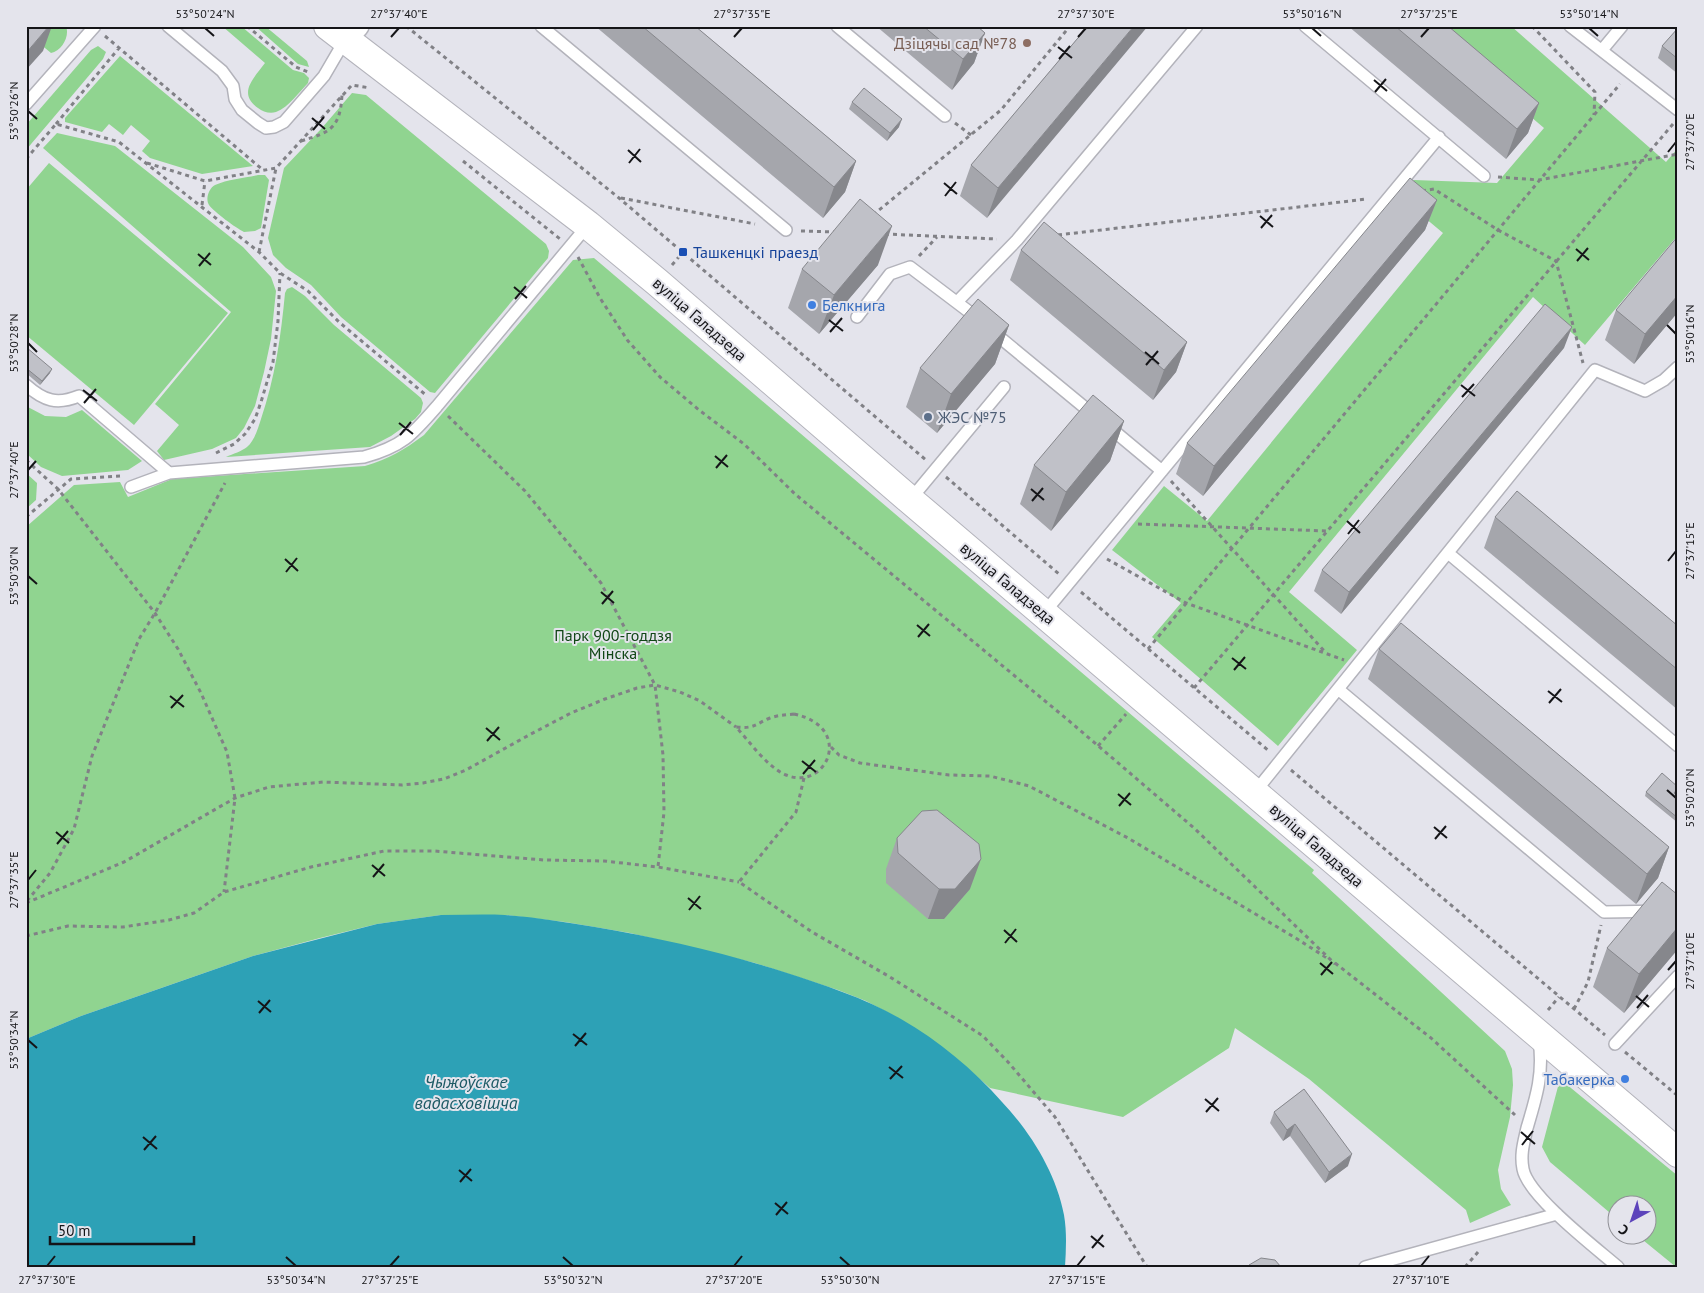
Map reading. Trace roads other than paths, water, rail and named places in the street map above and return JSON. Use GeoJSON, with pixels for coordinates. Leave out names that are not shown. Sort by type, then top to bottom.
{"type":"FeatureCollection","features":[{"type":"Feature","properties":{"kind":"street","name":"вуліца Галадзеда"},"geometry":{"type":"LineString","coordinates":[[343,31],[657,282],[910,500],[1255,792],[1543,1022],[1678,1153]]}},
{"type":"Feature","properties":{"kind":"lane"},"geometry":{"type":"LineString","coordinates":[[26,104],[95,26]]}},
{"type":"Feature","properties":{"kind":"lane"},"geometry":{"type":"LineString","coordinates":[[168,26],[222,71],[233,86],[235,99],[242,110],[258,124],[266,128],[274,127],[284,122],[324,76],[343,31]]}},
{"type":"Feature","properties":{"kind":"lane"},"geometry":{"type":"LineString","coordinates":[[541,26],[786,230]]}},
{"type":"Feature","properties":{"kind":"lane"},"geometry":{"type":"LineString","coordinates":[[837,26],[945,116]]}},
{"type":"Feature","properties":{"kind":"lane"},"geometry":{"type":"LineString","coordinates":[[958,302],[1017,240],[1197,26]]}},
{"type":"Feature","properties":{"kind":"lane"},"geometry":{"type":"LineString","coordinates":[[1305,26],[1484,176]]}},
{"type":"Feature","properties":{"kind":"lane"},"geometry":{"type":"LineString","coordinates":[[1570,26],[1678,110]]}},
{"type":"Feature","properties":{"kind":"lane"},"geometry":{"type":"LineString","coordinates":[[1602,50],[1622,26]]}},
{"type":"Feature","properties":{"kind":"lane"},"geometry":{"type":"LineString","coordinates":[[1044,613],[1439,137]]}},
{"type":"Feature","properties":{"kind":"lane"},"geometry":{"type":"LineString","coordinates":[[131,488],[169,473],[364,457],[384,452],[402,442],[416,430],[438,405],[588,226]]}},
{"type":"Feature","properties":{"kind":"lane"},"geometry":{"type":"LineString","coordinates":[[857,317],[890,274],[910,267],[958,302],[1162,471]]}},
{"type":"Feature","properties":{"kind":"lane"},"geometry":{"type":"LineString","coordinates":[[1255,792],[1595,370],[1645,391],[1664,380],[1678,368]]}},
{"type":"Feature","properties":{"kind":"lane"},"geometry":{"type":"LineString","coordinates":[[26,385],[36,394],[51,400],[65,401],[79,396],[169,473]]}},
{"type":"Feature","properties":{"kind":"lane"},"geometry":{"type":"LineString","coordinates":[[910,500],[1004,387]]}},
{"type":"Feature","properties":{"kind":"lane"},"geometry":{"type":"LineString","coordinates":[[1448,553],[1678,746]]}},
{"type":"Feature","properties":{"kind":"lane"},"geometry":{"type":"LineString","coordinates":[[1338,689],[1604,912],[1670,911],[1678,914]]}},
{"type":"Feature","properties":{"kind":"lane"},"geometry":{"type":"LineString","coordinates":[[1615,1044],[1678,976]]}},
{"type":"Feature","properties":{"kind":"lane"},"geometry":{"type":"LineString","coordinates":[[1543,1022],[1540,1082],[1521,1151],[1523,1171],[1534,1191],[1556,1214],[1618,1267]]}},
{"type":"Feature","properties":{"kind":"lane"},"geometry":{"type":"LineString","coordinates":[[1365,1267],[1556,1214]]}},
{"type":"Feature","properties":{"kind":"water","name":"Чыжоўскае вадасховішча"},"geometry":{"type":"Polygon","coordinates":[[[441,915],[497,915],[539,918],[667,941],[761,965],[829,987],[887,1011],[942,1046],[967,1067],[991,1090],[1023,1127],[1049,1169],[1060,1199],[1066,1228],[1065,1267],[26,1267],[26,1039],[81,1016],[253,956],[377,924],[441,915]]]}},
{"type":"Feature","properties":{"kind":"place","name":"Дзіцячы сад №78"},"geometry":{"type":"Point","coordinates":[1027,43]}},
{"type":"Feature","properties":{"kind":"place","name":"Ташкенцкі праезд"},"geometry":{"type":"Point","coordinates":[683,252]}},
{"type":"Feature","properties":{"kind":"place","name":"Белкнига"},"geometry":{"type":"Point","coordinates":[812,305]}},
{"type":"Feature","properties":{"kind":"place","name":"ЖЭС №75"},"geometry":{"type":"Point","coordinates":[928,417]}},
{"type":"Feature","properties":{"kind":"place","name":"Табакерка"},"geometry":{"type":"Point","coordinates":[1625,1079]}},
{"type":"Feature","properties":{"kind":"park label","name":"Парк 900-годдзя Мінска"},"geometry":{"type":"Point","coordinates":[613,644]}}]}
